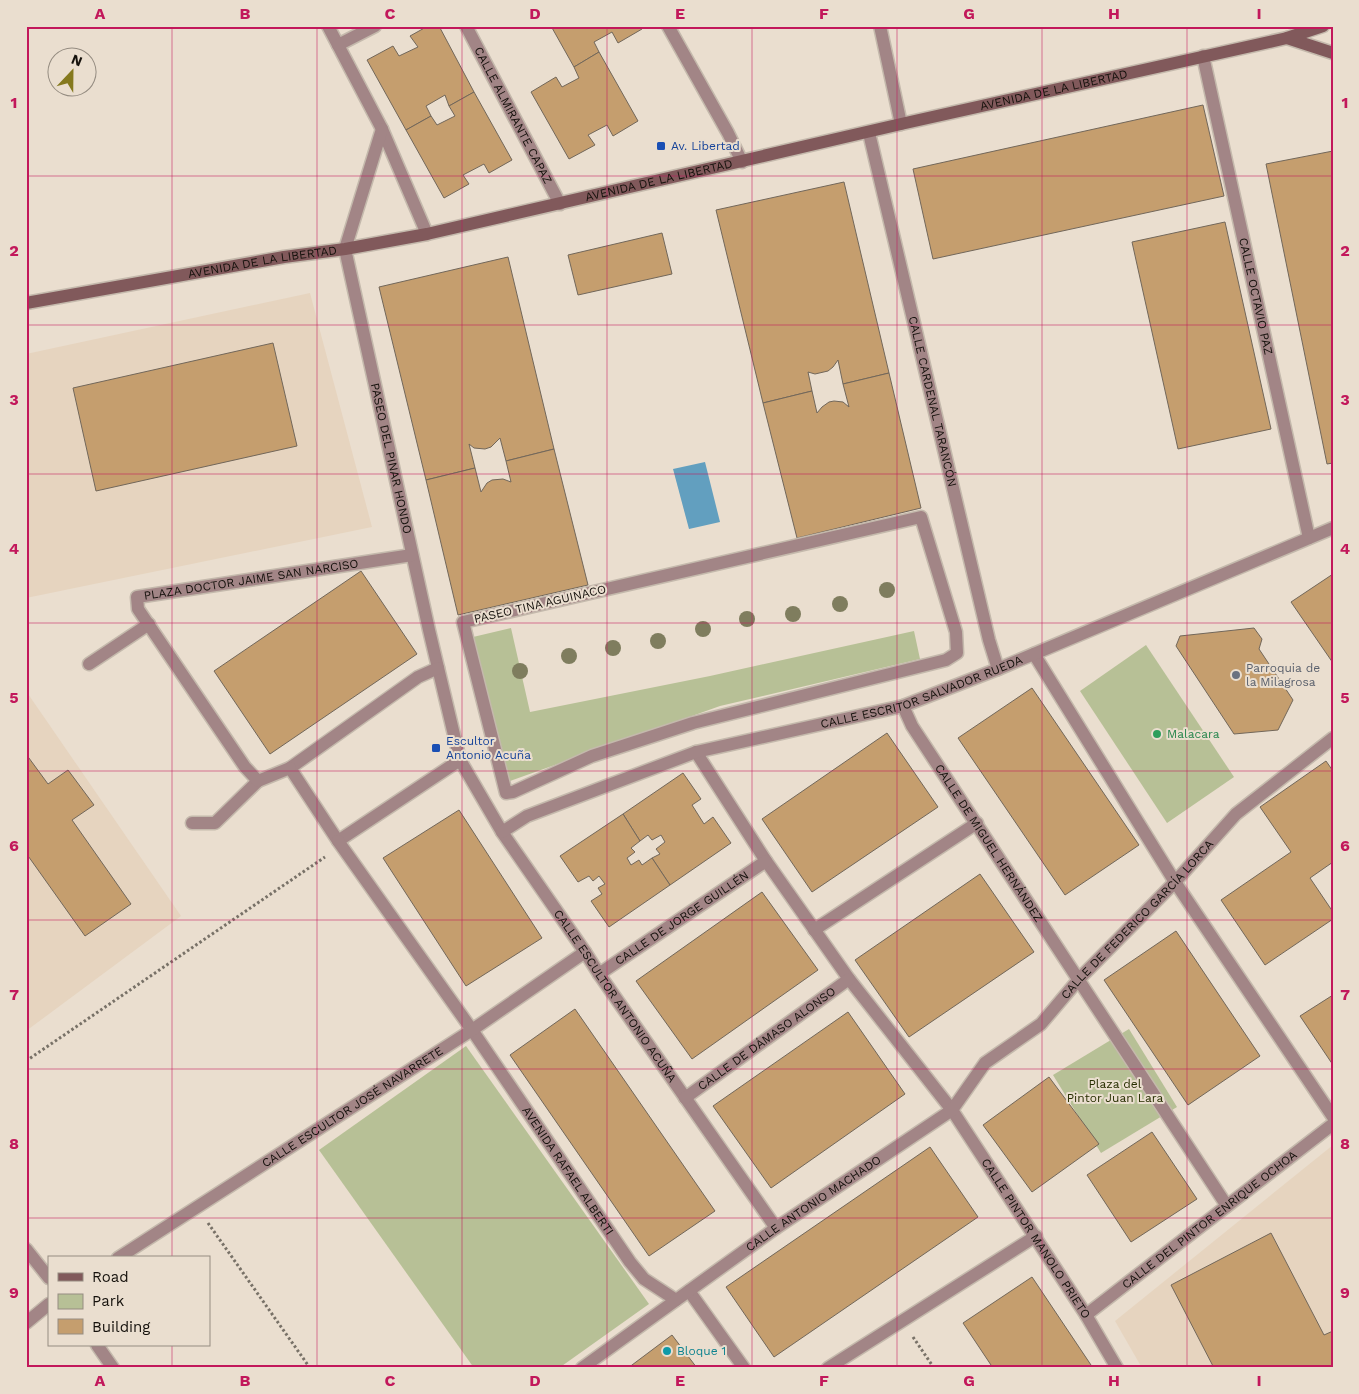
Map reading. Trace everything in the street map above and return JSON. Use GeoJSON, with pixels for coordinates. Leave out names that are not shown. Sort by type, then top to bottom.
{"type":"FeatureCollection","features":[{"type":"Feature","properties":{"kind":"street"},"geometry":{"type":"LineString","coordinates":[[328,26],[382,129],[427,234]]}},
{"type":"Feature","properties":{"kind":"street"},"geometry":{"type":"LineString","coordinates":[[338,45],[375,26]]}},
{"type":"Feature","properties":{"kind":"street","name":"CALLE ALMIRANTE CAPAZ"},"geometry":{"type":"LineString","coordinates":[[466,26],[560,204]]}},
{"type":"Feature","properties":{"kind":"street"},"geometry":{"type":"LineString","coordinates":[[668,26],[728,133],[742,162]]}},
{"type":"Feature","properties":{"kind":"street"},"geometry":{"type":"LineString","coordinates":[[880,26],[901,124]]}},
{"type":"Feature","properties":{"kind":"street","name":"AVENIDA DE LA LIBERTAD"},"geometry":{"type":"LineString","coordinates":[[26,303],[284,257],[345,250],[427,234],[901,124],[1288,38],[1323,26]]}},
{"type":"Feature","properties":{"kind":"street"},"geometry":{"type":"LineString","coordinates":[[1288,38],[1333,53]]}},
{"type":"Feature","properties":{"kind":"street","name":"CALLE OCTAVIO PAZ"},"geometry":{"type":"LineString","coordinates":[[1203,56],[1309,538]]}},
{"type":"Feature","properties":{"kind":"street"},"geometry":{"type":"LineString","coordinates":[[345,250],[382,129]]}},
{"type":"Feature","properties":{"kind":"street","name":"CALLE CARDENAL TARANCÓN"},"geometry":{"type":"LineString","coordinates":[[869,132],[989,640],[998,669]]}},
{"type":"Feature","properties":{"kind":"street","name":"PASEO DEL PINAR HONDO"},"geometry":{"type":"LineString","coordinates":[[345,250],[412,555],[460,760]]}},
{"type":"Feature","properties":{"kind":"street","name":"PASEO TINA AGUINACO"},"geometry":{"type":"LineString","coordinates":[[921,517],[956,632],[957,653],[946,660],[693,723],[592,756],[513,792],[506,793],[462,622],[921,517]]}},
{"type":"Feature","properties":{"kind":"street","name":"CALLE ESCRITOR SALVADOR RUEDA"},"geometry":{"type":"LineString","coordinates":[[502,832],[527,816],[696,752],[903,706],[998,669],[1333,528]]}},
{"type":"Feature","properties":{"kind":"street","name":"PLAZA DOCTOR JAIME SAN NARCISO"},"geometry":{"type":"LineString","coordinates":[[258,781],[245,766],[138,609],[137,598],[412,555]]}},
{"type":"Feature","properties":{"kind":"street"},"geometry":{"type":"LineString","coordinates":[[89,664],[149,624]]}},
{"type":"Feature","properties":{"kind":"street"},"geometry":{"type":"LineString","coordinates":[[1034,654],[1175,882],[1333,1117]]}},
{"type":"Feature","properties":{"kind":"street"},"geometry":{"type":"LineString","coordinates":[[192,823],[215,823],[258,781],[290,768],[418,677],[438,668]]}},
{"type":"Feature","properties":{"kind":"street","name":"CALLE DE MIGUEL HERNÁNDEZ"},"geometry":{"type":"LineString","coordinates":[[903,706],[912,726],[1227,1206]]}},
{"type":"Feature","properties":{"kind":"street","name":"CALLE DE FEDERICO GARCÍA LORCA"},"geometry":{"type":"LineString","coordinates":[[952,1110],[985,1063],[1041,1024],[1079,979],[1175,882],[1236,814],[1331,742]]}},
{"type":"Feature","properties":{"kind":"street","name":"CALLE PINTOR MANOLO PRIETO"},"geometry":{"type":"LineString","coordinates":[[696,752],[766,862],[849,979],[952,1110],[1086,1314],[1117,1368]]}},
{"type":"Feature","properties":{"kind":"street"},"geometry":{"type":"LineString","coordinates":[[290,768],[338,841],[460,760]]}},
{"type":"Feature","properties":{"kind":"street","name":"CALLE ESCULTOR ANTONIO ACUÑA"},"geometry":{"type":"LineString","coordinates":[[460,760],[502,832],[776,1228]]}},
{"type":"Feature","properties":{"kind":"street"},"geometry":{"type":"LineString","coordinates":[[814,930],[977,823]]}},
{"type":"Feature","properties":{"kind":"street","name":"AVENIDA RAFAEL ALBERTI"},"geometry":{"type":"LineString","coordinates":[[338,841],[472,1030],[630,1262],[644,1279],[676,1300]]}},
{"type":"Feature","properties":{"kind":"street","name":"CALLE DE JORGE GUILLÉN"},"geometry":{"type":"LineString","coordinates":[[599,974],[766,862]]}},
{"type":"Feature","properties":{"kind":"street","name":"CALLE ESCULTOR JOSÉ NAVARRETE"},"geometry":{"type":"LineString","coordinates":[[121,1256],[472,1030],[585,952]]}},
{"type":"Feature","properties":{"kind":"street","name":"CALLE DE DÁMASO ALONSO"},"geometry":{"type":"LineString","coordinates":[[685,1098],[849,979]]}},
{"type":"Feature","properties":{"kind":"street","name":"CALLE ANTONIO MACHADO"},"geometry":{"type":"LineString","coordinates":[[582,1368],[776,1228],[952,1110]]}},
{"type":"Feature","properties":{"kind":"street","name":"CALLE DEL PINTOR ENRIQUE OCHOA"},"geometry":{"type":"LineString","coordinates":[[1086,1314],[1333,1124]]}},
{"type":"Feature","properties":{"kind":"street"},"geometry":{"type":"LineString","coordinates":[[828,1368],[1036,1236]]}},
{"type":"Feature","properties":{"kind":"street"},"geometry":{"type":"LineString","coordinates":[[26,1249],[48,1277]]}},
{"type":"Feature","properties":{"kind":"street"},"geometry":{"type":"LineString","coordinates":[[689,1291],[744,1368]]}},
{"type":"Feature","properties":{"kind":"street"},"geometry":{"type":"LineString","coordinates":[[26,1323],[48,1305]]}},
{"type":"Feature","properties":{"kind":"street"},"geometry":{"type":"LineString","coordinates":[[98,1346],[113,1368]]}},
{"type":"Feature","properties":{"kind":"path"},"geometry":{"type":"LineString","coordinates":[[26,1061],[327,856],[338,841]]}},
{"type":"Feature","properties":{"kind":"path"},"geometry":{"type":"LineString","coordinates":[[197,1207],[310,1368]]}},
{"type":"Feature","properties":{"kind":"path"},"geometry":{"type":"LineString","coordinates":[[902,1321],[934,1368]]}},
{"type":"Feature","properties":{"kind":"shaded area"},"geometry":{"type":"Polygon","coordinates":[[[310,293],[372,527],[26,598],[26,354],[310,293]]]}},
{"type":"Feature","properties":{"kind":"shaded area"},"geometry":{"type":"Polygon","coordinates":[[[26,691],[181,916],[26,1031],[26,691]]]}},
{"type":"Feature","properties":{"kind":"shaded area"},"geometry":{"type":"Polygon","coordinates":[[[1333,1145],[1333,1368],[1142,1368],[1115,1321],[1333,1145]]]}},
{"type":"Feature","properties":{"kind":"green space"},"geometry":{"type":"Polygon","coordinates":[[[511,628],[530,712],[710,676],[914,631],[920,659],[720,706],[510,781],[473,637],[511,628]]]}},
{"type":"Feature","properties":{"kind":"green space","name":"Malacara"},"geometry":{"type":"Polygon","coordinates":[[[1146,645],[1234,777],[1167,823],[1080,691],[1146,645]]]}},
{"type":"Feature","properties":{"kind":"green space","name":"Plaza del Pintor Juan Lara"},"geometry":{"type":"Polygon","coordinates":[[[1129,1029],[1177,1107],[1101,1153],[1053,1075],[1129,1029]]]}},
{"type":"Feature","properties":{"kind":"green space"},"geometry":{"type":"Polygon","coordinates":[[[466,1046],[649,1304],[559,1368],[474,1368],[319,1150],[466,1046]]]}},
{"type":"Feature","properties":{"kind":"water"},"geometry":{"type":"Polygon","coordinates":[[[705,462],[720,522],[689,529],[673,469],[705,462]]]}},
{"type":"Feature","properties":{"kind":"building"},"geometry":{"type":"Polygon","coordinates":[[[428,26],[439,26],[474,92],[449,106],[445,95],[426,106],[431,116],[406,130],[367,60],[393,46],[399,56],[418,47],[410,36],[428,26]]]}},
{"type":"Feature","properties":{"kind":"building"},"geometry":{"type":"Polygon","coordinates":[[[551,26],[641,26],[642,29],[618,43],[612,32],[594,42],[599,52],[574,67],[551,26]]]}},
{"type":"Feature","properties":{"kind":"building"},"geometry":{"type":"Polygon","coordinates":[[[599,52],[638,121],[613,136],[607,125],[588,135],[595,145],[569,159],[531,92],[556,77],[562,87],[579,78],[574,67],[599,52]]]}},
{"type":"Feature","properties":{"kind":"building"},"geometry":{"type":"Polygon","coordinates":[[[474,92],[512,160],[489,173],[484,164],[463,175],[469,184],[444,198],[406,130],[431,116],[437,125],[455,116],[449,106],[474,92]]]}},
{"type":"Feature","properties":{"kind":"building"},"geometry":{"type":"Polygon","coordinates":[[[1203,105],[1224,196],[933,259],[913,169],[1203,105]]]}},
{"type":"Feature","properties":{"kind":"building"},"geometry":{"type":"Polygon","coordinates":[[[1333,151],[1333,463],[1327,464],[1266,164],[1333,151]]]}},
{"type":"Feature","properties":{"kind":"building"},"geometry":{"type":"Polygon","coordinates":[[[844,182],[889,373],[843,384],[838,360],[828,371],[815,374],[808,372],[812,391],[763,403],[716,210],[844,182]]]}},
{"type":"Feature","properties":{"kind":"building"},"geometry":{"type":"Polygon","coordinates":[[[1225,222],[1271,429],[1178,449],[1132,242],[1225,222]]]}},
{"type":"Feature","properties":{"kind":"building"},"geometry":{"type":"Polygon","coordinates":[[[662,233],[672,274],[578,295],[568,255],[662,233]]]}},
{"type":"Feature","properties":{"kind":"building"},"geometry":{"type":"Polygon","coordinates":[[[508,257],[554,449],[506,461],[500,438],[491,447],[485,449],[474,448],[469,444],[475,468],[426,480],[379,287],[508,257]]]}},
{"type":"Feature","properties":{"kind":"building"},"geometry":{"type":"Polygon","coordinates":[[[273,343],[297,446],[96,491],[73,388],[273,343]]]}},
{"type":"Feature","properties":{"kind":"building"},"geometry":{"type":"Polygon","coordinates":[[[889,373],[921,508],[797,538],[763,403],[812,391],[817,413],[829,402],[834,401],[843,402],[849,407],[843,384],[889,373]]]}},
{"type":"Feature","properties":{"kind":"building"},"geometry":{"type":"Polygon","coordinates":[[[554,449],[588,585],[458,615],[426,480],[475,468],[481,492],[487,483],[492,480],[503,479],[511,482],[506,461],[554,449]]]}},
{"type":"Feature","properties":{"kind":"building"},"geometry":{"type":"Polygon","coordinates":[[[361,571],[417,654],[270,754],[214,671],[361,571]]]}},
{"type":"Feature","properties":{"kind":"building"},"geometry":{"type":"Polygon","coordinates":[[[1333,574],[1333,663],[1291,602],[1333,574]]]}},
{"type":"Feature","properties":{"kind":"building","name":"Parroquia de la Milagrosa"},"geometry":{"type":"Polygon","coordinates":[[[1254,628],[1262,639],[1259,649],[1293,700],[1278,730],[1234,734],[1176,646],[1180,636],[1254,628]]]}},
{"type":"Feature","properties":{"kind":"building"},"geometry":{"type":"Polygon","coordinates":[[[1032,688],[1139,845],[1065,895],[958,738],[1032,688]]]}},
{"type":"Feature","properties":{"kind":"building"},"geometry":{"type":"Polygon","coordinates":[[[887,733],[938,807],[812,892],[762,819],[887,733]]]}},
{"type":"Feature","properties":{"kind":"building"},"geometry":{"type":"Polygon","coordinates":[[[26,754],[48,784],[68,770],[94,805],[72,820],[131,904],[85,936],[26,853],[26,754]]]}},
{"type":"Feature","properties":{"kind":"building"},"geometry":{"type":"Polygon","coordinates":[[[1326,761],[1333,771],[1333,862],[1310,878],[1333,912],[1333,919],[1265,965],[1221,900],[1291,852],[1260,807],[1326,761]]]}},
{"type":"Feature","properties":{"kind":"building"},"geometry":{"type":"Polygon","coordinates":[[[683,773],[701,799],[692,805],[704,824],[713,817],[731,843],[670,885],[652,858],[660,854],[656,849],[665,842],[661,835],[652,840],[648,835],[640,841],[623,814],[683,773]]]}},
{"type":"Feature","properties":{"kind":"building"},"geometry":{"type":"Polygon","coordinates":[[[459,810],[542,938],[466,986],[383,858],[459,810]]]}},
{"type":"Feature","properties":{"kind":"building"},"geometry":{"type":"Polygon","coordinates":[[[623,814],[640,841],[631,848],[635,852],[627,858],[631,865],[639,860],[642,865],[652,858],[670,885],[609,927],[591,901],[602,894],[598,888],[605,884],[599,876],[593,881],[589,876],[578,882],[560,856],[623,814]]]}},
{"type":"Feature","properties":{"kind":"building"},"geometry":{"type":"Polygon","coordinates":[[[980,874],[1034,952],[909,1037],[855,960],[980,874]]]}},
{"type":"Feature","properties":{"kind":"building"},"geometry":{"type":"Polygon","coordinates":[[[762,892],[818,970],[692,1059],[636,981],[762,892]]]}},
{"type":"Feature","properties":{"kind":"building"},"geometry":{"type":"Polygon","coordinates":[[[1176,931],[1260,1056],[1188,1105],[1104,980],[1176,931]]]}},
{"type":"Feature","properties":{"kind":"building"},"geometry":{"type":"Polygon","coordinates":[[[1333,995],[1333,1065],[1300,1016],[1333,995]]]}},
{"type":"Feature","properties":{"kind":"building"},"geometry":{"type":"Polygon","coordinates":[[[575,1009],[715,1211],[649,1256],[510,1055],[575,1009]]]}},
{"type":"Feature","properties":{"kind":"building"},"geometry":{"type":"Polygon","coordinates":[[[848,1012],[905,1094],[771,1188],[713,1106],[848,1012]]]}},
{"type":"Feature","properties":{"kind":"building"},"geometry":{"type":"Polygon","coordinates":[[[1049,1077],[1099,1144],[1032,1192],[983,1125],[1049,1077]]]}},
{"type":"Feature","properties":{"kind":"building"},"geometry":{"type":"Polygon","coordinates":[[[1152,1132],[1197,1199],[1131,1242],[1087,1175],[1152,1132]]]}},
{"type":"Feature","properties":{"kind":"building"},"geometry":{"type":"Polygon","coordinates":[[[930,1147],[978,1217],[774,1357],[726,1287],[930,1147]]]}},
{"type":"Feature","properties":{"kind":"building"},"geometry":{"type":"Polygon","coordinates":[[[1271,1233],[1324,1335],[1333,1331],[1333,1368],[1214,1368],[1171,1285],[1271,1233]]]}},
{"type":"Feature","properties":{"kind":"building"},"geometry":{"type":"Polygon","coordinates":[[[1032,1277],[1093,1368],[993,1368],[963,1323],[1032,1277]]]}},
{"type":"Feature","properties":{"kind":"building","name":"Bloque 1"},"geometry":{"type":"Polygon","coordinates":[[[672,1335],[697,1368],[628,1368],[672,1335]]]}},
{"type":"Feature","properties":{"kind":"place","name":"Av. Libertad"},"geometry":{"type":"Point","coordinates":[661,146]}},
{"type":"Feature","properties":{"kind":"place","name":"Parroquia de la Milagrosa"},"geometry":{"type":"Point","coordinates":[1236,675]}},
{"type":"Feature","properties":{"kind":"place","name":"Malacara"},"geometry":{"type":"Point","coordinates":[1157,734]}},
{"type":"Feature","properties":{"kind":"place","name":"Escultor Antonio Acuña"},"geometry":{"type":"Point","coordinates":[436,748]}},
{"type":"Feature","properties":{"kind":"place","name":"Bloque 1"},"geometry":{"type":"Point","coordinates":[667,1351]}}]}
